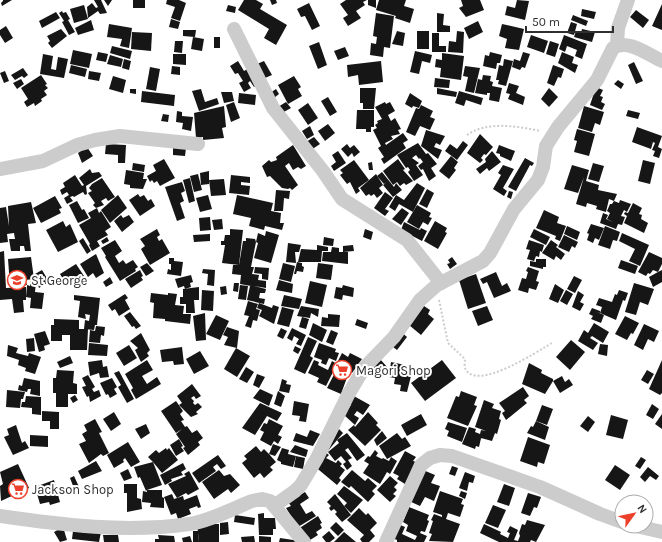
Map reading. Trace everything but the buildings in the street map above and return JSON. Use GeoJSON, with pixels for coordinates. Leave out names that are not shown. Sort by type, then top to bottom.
{"type":"FeatureCollection","features":[{"type":"Feature","properties":{"kind":"street"},"geometry":{"type":"LineString","coordinates":[[274,506],[295,491],[306,477],[348,395],[364,368],[394,337],[420,300],[439,284],[483,261],[490,253],[514,209],[538,180],[543,167],[546,146],[553,134],[597,80],[609,53],[617,45],[618,28],[628,0]]}},
{"type":"Feature","properties":{"kind":"street"},"geometry":{"type":"LineString","coordinates":[[234,28],[273,108],[323,171],[342,199],[407,240],[439,284]]}},
{"type":"Feature","properties":{"kind":"street"},"geometry":{"type":"LineString","coordinates":[[617,45],[629,45],[662,61]]}},
{"type":"Feature","properties":{"kind":"street"},"geometry":{"type":"LineString","coordinates":[[0,170],[43,161],[77,145],[95,140],[120,136],[198,144]]}},
{"type":"Feature","properties":{"kind":"street"},"geometry":{"type":"LineString","coordinates":[[386,542],[421,465],[430,458],[440,455],[452,456],[514,478],[614,519]]}},
{"type":"Feature","properties":{"kind":"street"},"geometry":{"type":"LineString","coordinates":[[0,516],[107,526],[154,527],[190,524],[252,501],[262,499],[270,500],[304,542]]}},
{"type":"Feature","properties":{"kind":"path"},"geometry":{"type":"LineString","coordinates":[[467,135],[474,129],[487,126],[526,128],[553,134]]}},
{"type":"Feature","properties":{"kind":"path"},"geometry":{"type":"LineString","coordinates":[[439,284],[439,300],[448,343],[465,359],[465,368],[470,374],[477,377],[490,375],[552,343]]}},
{"type":"Feature","properties":{"kind":"place","name":"St George"},"geometry":{"type":"Point","coordinates":[17,280]}},
{"type":"Feature","properties":{"kind":"place","name":"Magori Shop"},"geometry":{"type":"Point","coordinates":[342,370]}},
{"type":"Feature","properties":{"kind":"place","name":"Jackson Shop"},"geometry":{"type":"Point","coordinates":[18,489]}}]}
